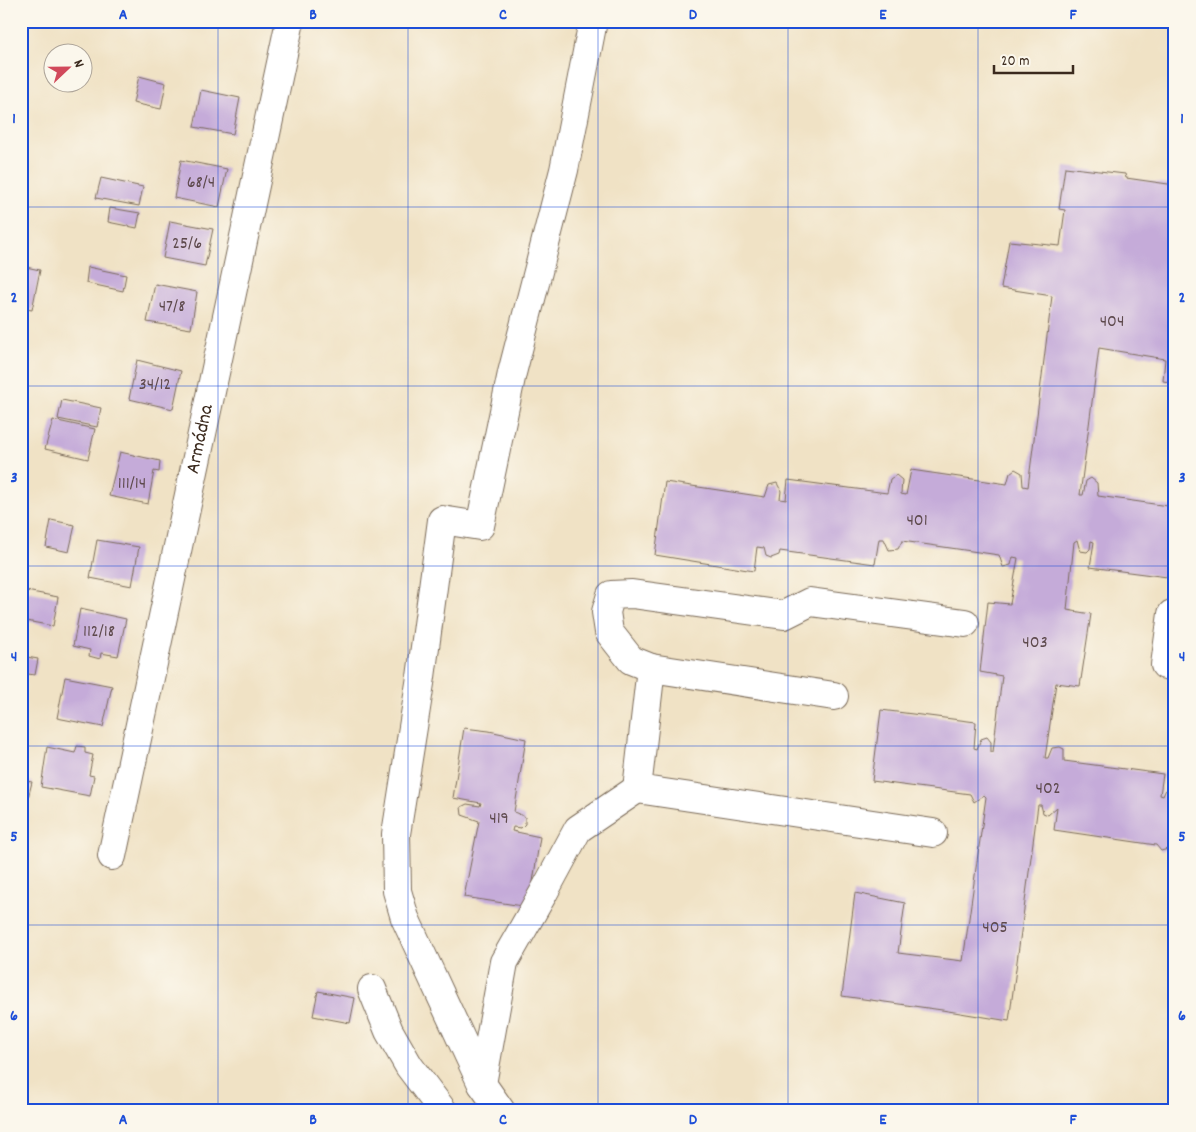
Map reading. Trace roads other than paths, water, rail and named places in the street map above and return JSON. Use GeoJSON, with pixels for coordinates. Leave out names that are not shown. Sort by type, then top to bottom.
{"type":"FeatureCollection","features":[{"type":"Feature","properties":{"kind":"street","name":"Armádna"},"geometry":{"type":"LineString","coordinates":[[112,856],[290,21]]}},
{"type":"Feature","properties":{"kind":"street"},"geometry":{"type":"LineString","coordinates":[[501,1111],[482,1084],[405,918],[397,891],[396,834],[421,677],[442,520],[480,526],[512,373],[564,170],[593,21]]}},
{"type":"Feature","properties":{"kind":"street"},"geometry":{"type":"LineString","coordinates":[[834,696],[651,668],[631,660],[609,632],[606,612],[611,595],[632,594],[784,615],[810,602],[966,623]]}},
{"type":"Feature","properties":{"kind":"street"},"geometry":{"type":"LineString","coordinates":[[1175,613],[1172,614],[1165,665],[1175,666]]}},
{"type":"Feature","properties":{"kind":"street"},"geometry":{"type":"LineString","coordinates":[[637,788],[651,668]]}},
{"type":"Feature","properties":{"kind":"street"},"geometry":{"type":"LineString","coordinates":[[482,1084],[504,962],[578,829],[637,788],[933,833]]}},
{"type":"Feature","properties":{"kind":"street"},"geometry":{"type":"LineString","coordinates":[[372,989],[389,1031],[409,1066],[443,1111]]}}]}
